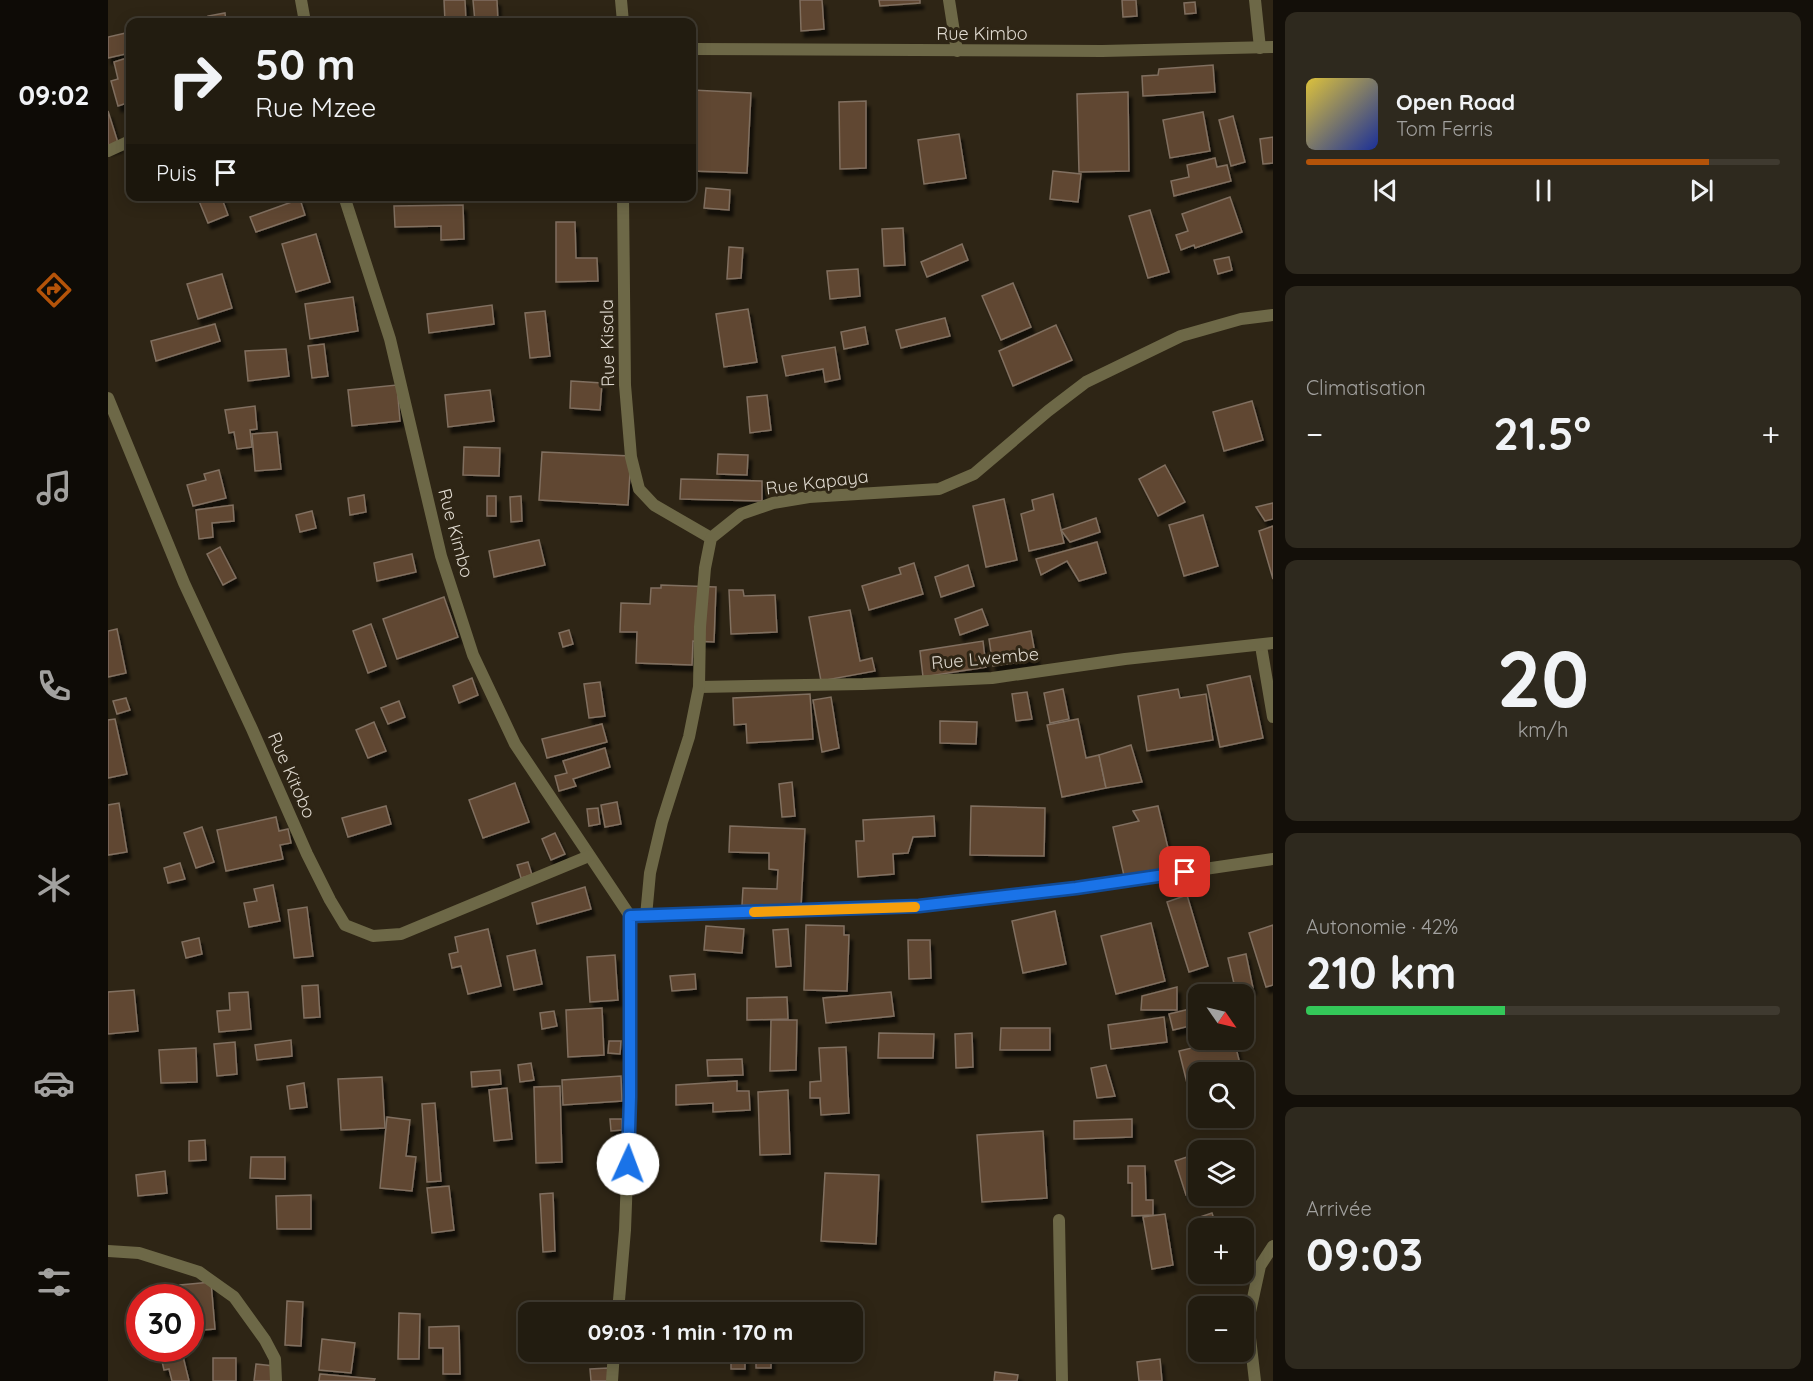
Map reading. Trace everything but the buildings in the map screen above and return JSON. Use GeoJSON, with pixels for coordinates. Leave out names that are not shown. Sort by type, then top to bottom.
{"type":"FeatureCollection","features":[{"type":"Feature","properties":{"kind":"street"},"geometry":{"type":"LineString","coordinates":[[301,0],[304,18]]}},
{"type":"Feature","properties":{"kind":"street"},"geometry":{"type":"LineString","coordinates":[[621,0],[622,18]]}},
{"type":"Feature","properties":{"kind":"street"},"geometry":{"type":"LineString","coordinates":[[949,0],[957,51]]}},
{"type":"Feature","properties":{"kind":"street"},"geometry":{"type":"LineString","coordinates":[[1255,0],[1267,47]]}},
{"type":"Feature","properties":{"kind":"street","name":"Rue Kimbo"},"geometry":{"type":"LineString","coordinates":[[696,49],[1102,51],[1267,47]]}},
{"type":"Feature","properties":{"kind":"street"},"geometry":{"type":"LineString","coordinates":[[108,151],[126,143]]}},
{"type":"Feature","properties":{"kind":"street","name":"Rue Kimbo"},"geometry":{"type":"LineString","coordinates":[[346,201],[390,339],[441,556],[473,655],[515,744],[630,916]]}},
{"type":"Feature","properties":{"kind":"street","name":"Rue Kisala"},"geometry":{"type":"LineString","coordinates":[[623,201],[626,385],[631,457],[639,489],[654,505],[711,538]]}},
{"type":"Feature","properties":{"kind":"street","name":"Rue Kapaya"},"geometry":{"type":"LineString","coordinates":[[711,538],[741,514],[773,503],[809,497],[939,489],[974,474],[1086,382],[1181,336],[1241,319],[1273,315]]}},
{"type":"Feature","properties":{"kind":"street","name":"Rue Kitobo"},"geometry":{"type":"LineString","coordinates":[[108,398],[184,583],[307,854],[345,925],[373,936],[401,934],[589,856]]}},
{"type":"Feature","properties":{"kind":"street"},"geometry":{"type":"LineString","coordinates":[[646,916],[650,873],[662,822],[689,736],[699,687],[700,627],[705,568],[711,538]]}},
{"type":"Feature","properties":{"kind":"street"},"geometry":{"type":"LineString","coordinates":[[1267,645],[1273,717]]}},
{"type":"Feature","properties":{"kind":"street","name":"Rue Lwembe"},"geometry":{"type":"LineString","coordinates":[[699,687],[863,684],[992,678],[1125,659],[1267,645]]}},
{"type":"Feature","properties":{"kind":"street"},"geometry":{"type":"LineString","coordinates":[[619,1302],[625,1230],[630,1097],[630,916],[919,906],[1076,888],[1273,860]]}},
{"type":"Feature","properties":{"kind":"street"},"geometry":{"type":"LineString","coordinates":[[1059,1220],[1062,1381]]}},
{"type":"Feature","properties":{"kind":"street"},"geometry":{"type":"LineString","coordinates":[[1255,1381],[1248,1321],[1260,1266],[1273,1246]]}},
{"type":"Feature","properties":{"kind":"street"},"geometry":{"type":"LineString","coordinates":[[108,1251],[140,1253],[199,1272],[234,1297],[265,1340],[275,1359],[276,1381]]}},
{"type":"Feature","properties":{"kind":"street"},"geometry":{"type":"LineString","coordinates":[[612,1381],[613,1362]]}},
{"type":"Feature","properties":{"kind":"slow traffic"},"geometry":{"type":"LineString","coordinates":[[754,912],[915,907]]}},
{"type":"Feature","properties":{"kind":"route"},"geometry":{"type":"LineString","coordinates":[[628,1164],[630,916],[919,906],[1076,888],[1185,872]]}}]}
